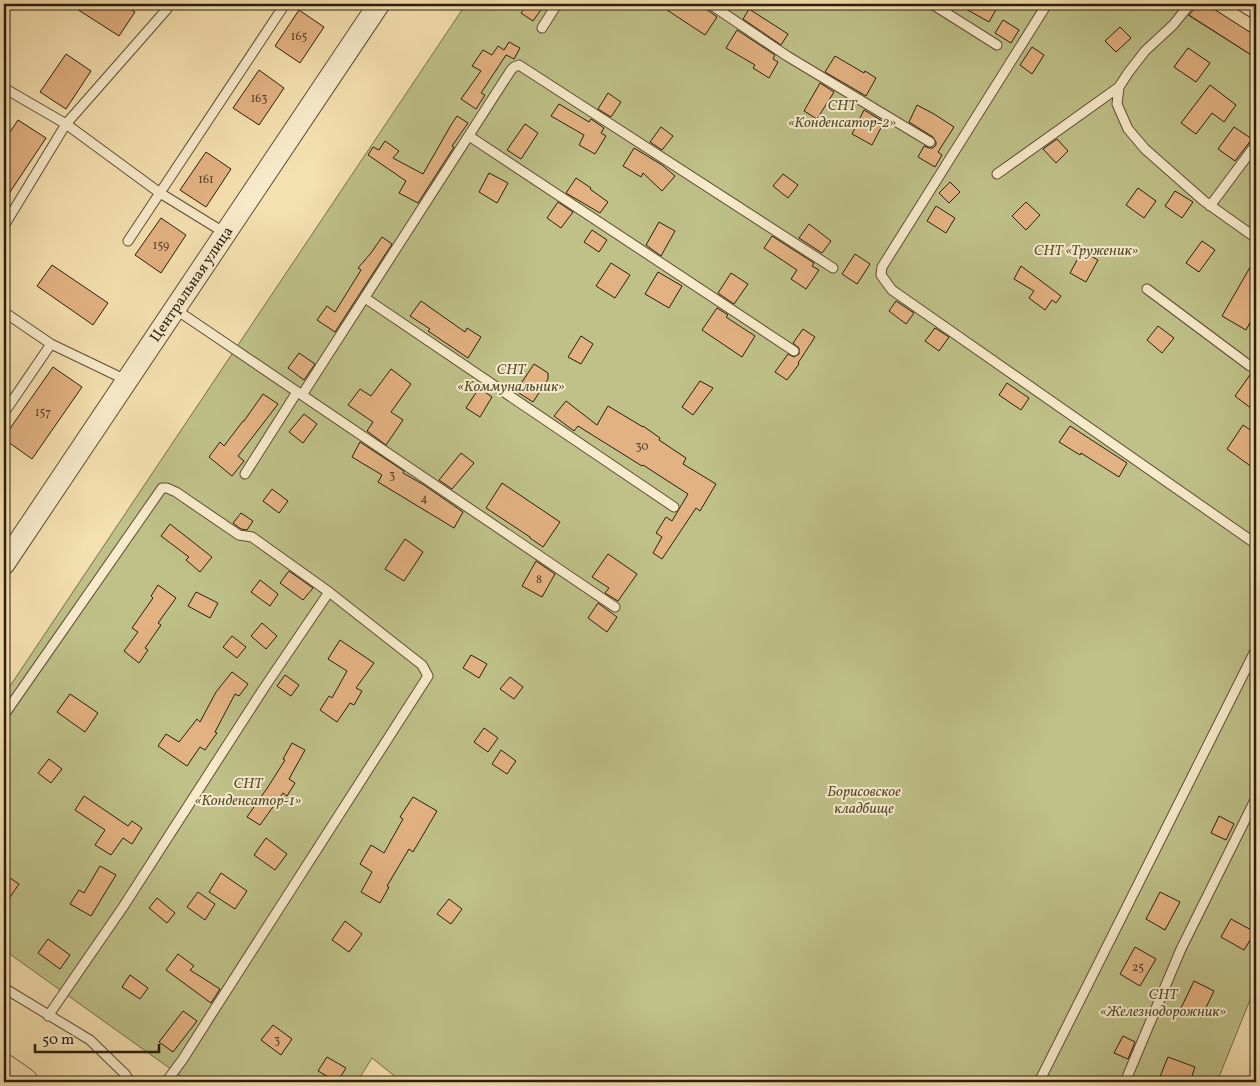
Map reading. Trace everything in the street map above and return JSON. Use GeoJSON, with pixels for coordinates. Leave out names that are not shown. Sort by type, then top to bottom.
{"type":"FeatureCollection","features":[{"type":"Feature","properties":{"kind":"main road"},"geometry":{"type":"LineString","coordinates":[[4,1068],[24,1082]]}},
{"type":"Feature","properties":{"kind":"street","name":"Центральная улица"},"geometry":{"type":"LineString","coordinates":[[4,564],[379,4]]}},
{"type":"Feature","properties":{"kind":"lane"},"geometry":{"type":"LineString","coordinates":[[4,226],[66,124],[167,9],[160,4]]}},
{"type":"Feature","properties":{"kind":"lane"},"geometry":{"type":"LineString","coordinates":[[128,241],[285,4]]}},
{"type":"Feature","properties":{"kind":"lane"},"geometry":{"type":"LineString","coordinates":[[542,28],[557,4]]}},
{"type":"Feature","properties":{"kind":"lane"},"geometry":{"type":"LineString","coordinates":[[710,4],[787,56],[930,142]]}},
{"type":"Feature","properties":{"kind":"lane"},"geometry":{"type":"LineString","coordinates":[[932,4],[997,45]]}},
{"type":"Feature","properties":{"kind":"lane"},"geometry":{"type":"LineString","coordinates":[[1047,4],[882,267],[881,275],[892,290],[1256,544]]}},
{"type":"Feature","properties":{"kind":"lane"},"geometry":{"type":"LineString","coordinates":[[997,174],[1119,87],[1145,50],[1173,26],[1190,4]]}},
{"type":"Feature","properties":{"kind":"lane"},"geometry":{"type":"LineString","coordinates":[[1238,4],[1256,15]]}},
{"type":"Feature","properties":{"kind":"lane"},"geometry":{"type":"LineString","coordinates":[[245,474],[365,298],[511,70],[519,65],[833,268]]}},
{"type":"Feature","properties":{"kind":"lane"},"geometry":{"type":"LineString","coordinates":[[1119,87],[1116,104],[1128,129],[1145,149],[1210,206],[1256,238]]}},
{"type":"Feature","properties":{"kind":"lane"},"geometry":{"type":"LineString","coordinates":[[4,88],[66,124],[160,193],[225,234]]}},
{"type":"Feature","properties":{"kind":"lane"},"geometry":{"type":"LineString","coordinates":[[469,136],[794,351]]}},
{"type":"Feature","properties":{"kind":"lane"},"geometry":{"type":"LineString","coordinates":[[1210,206],[1254,146]]}},
{"type":"Feature","properties":{"kind":"lane"},"geometry":{"type":"LineString","coordinates":[[1147,289],[1250,366],[1256,366]]}},
{"type":"Feature","properties":{"kind":"lane"},"geometry":{"type":"LineString","coordinates":[[365,298],[674,507]]}},
{"type":"Feature","properties":{"kind":"lane"},"geometry":{"type":"LineString","coordinates":[[175,309],[615,608]]}},
{"type":"Feature","properties":{"kind":"lane"},"geometry":{"type":"LineString","coordinates":[[4,312],[51,344],[127,380]]}},
{"type":"Feature","properties":{"kind":"lane"},"geometry":{"type":"LineString","coordinates":[[4,413],[51,344]]}},
{"type":"Feature","properties":{"kind":"lane"},"geometry":{"type":"LineString","coordinates":[[4,715],[162,488],[176,492],[239,535],[252,537],[329,592],[422,665],[428,676],[183,1059],[166,1082]]}},
{"type":"Feature","properties":{"kind":"lane"},"geometry":{"type":"LineString","coordinates":[[48,1016],[123,907],[264,688],[329,592]]}},
{"type":"Feature","properties":{"kind":"lane"},"geometry":{"type":"LineString","coordinates":[[1038,1082],[1256,649]]}},
{"type":"Feature","properties":{"kind":"lane"},"geometry":{"type":"LineString","coordinates":[[1125,1082],[1181,949],[1256,798]]}},
{"type":"Feature","properties":{"kind":"lane"},"geometry":{"type":"LineString","coordinates":[[4,988],[90,1040],[130,1082]]}},
{"type":"Feature","properties":{"kind":"green space"},"geometry":{"type":"Polygon","coordinates":[[[466,4],[1170,4],[1256,58],[1256,985],[1217,1082],[402,1082],[372,1058],[357,1082],[189,1082],[4,950],[4,695],[466,4]]]}},
{"type":"Feature","properties":{"kind":"building"},"geometry":{"type":"Polygon","coordinates":[[[69,4],[123,4],[135,12],[119,36],[69,4]]]}},
{"type":"Feature","properties":{"kind":"building"},"geometry":{"type":"Polygon","coordinates":[[[528,4],[545,4],[533,21],[521,13],[528,4]]]}},
{"type":"Feature","properties":{"kind":"building"},"geometry":{"type":"Polygon","coordinates":[[[658,4],[704,4],[706,9],[717,17],[705,35],[658,4]]]}},
{"type":"Feature","properties":{"kind":"building"},"geometry":{"type":"Polygon","coordinates":[[[957,4],[999,4],[989,22],[957,4]]]}},
{"type":"Feature","properties":{"kind":"building"},"geometry":{"type":"Polygon","coordinates":[[[1196,4],[1206,4],[1256,36],[1256,58],[1189,15],[1196,4]]]}},
{"type":"Feature","properties":{"kind":"building"},"geometry":{"type":"Polygon","coordinates":[[[749,9],[788,34],[781,45],[743,19],[749,9]]]}},
{"type":"Feature","properties":{"kind":"building"},"geometry":{"type":"Polygon","coordinates":[[[299,10],[324,27],[300,63],[275,46],[299,10]]]}},
{"type":"Feature","properties":{"kind":"building"},"geometry":{"type":"Polygon","coordinates":[[[1003,20],[1019,30],[1011,43],[995,33],[1003,20]]]}},
{"type":"Feature","properties":{"kind":"building"},"geometry":{"type":"Polygon","coordinates":[[[1120,27],[1131,38],[1116,52],[1105,41],[1120,27]]]}},
{"type":"Feature","properties":{"kind":"building"},"geometry":{"type":"Polygon","coordinates":[[[737,30],[775,55],[773,59],[778,62],[769,78],[753,68],[755,65],[726,48],[737,30]]]}},
{"type":"Feature","properties":{"kind":"building"},"geometry":{"type":"Polygon","coordinates":[[[509,42],[520,48],[514,59],[506,55],[481,93],[485,95],[476,109],[461,99],[481,71],[472,66],[483,50],[492,55],[498,46],[504,50],[509,42]]]}},
{"type":"Feature","properties":{"kind":"building"},"geometry":{"type":"Polygon","coordinates":[[[1032,47],[1044,55],[1032,74],[1020,65],[1032,47]]]}},
{"type":"Feature","properties":{"kind":"building"},"geometry":{"type":"Polygon","coordinates":[[[1188,48],[1210,63],[1196,82],[1174,67],[1188,48]]]}},
{"type":"Feature","properties":{"kind":"building"},"geometry":{"type":"Polygon","coordinates":[[[66,54],[91,71],[66,109],[40,92],[66,54]]]}},
{"type":"Feature","properties":{"kind":"building"},"geometry":{"type":"Polygon","coordinates":[[[835,56],[876,78],[866,96],[825,72],[835,56]]]}},
{"type":"Feature","properties":{"kind":"building"},"geometry":{"type":"Polygon","coordinates":[[[259,70],[284,88],[259,125],[233,108],[259,70]]]}},
{"type":"Feature","properties":{"kind":"building"},"geometry":{"type":"Polygon","coordinates":[[[820,83],[834,92],[817,119],[804,111],[820,83]]]}},
{"type":"Feature","properties":{"kind":"building"},"geometry":{"type":"Polygon","coordinates":[[[1210,85],[1236,105],[1224,122],[1212,113],[1196,134],[1181,123],[1210,85]]]}},
{"type":"Feature","properties":{"kind":"building"},"geometry":{"type":"Polygon","coordinates":[[[608,93],[621,102],[611,117],[598,109],[608,93]]]}},
{"type":"Feature","properties":{"kind":"building"},"geometry":{"type":"Polygon","coordinates":[[[559,104],[589,122],[591,119],[604,128],[601,133],[606,136],[595,154],[579,145],[584,135],[551,116],[559,104]]]}},
{"type":"Feature","properties":{"kind":"building"},"geometry":{"type":"Polygon","coordinates":[[[917,105],[954,127],[938,152],[942,155],[935,167],[918,157],[924,146],[933,148],[936,142],[933,137],[909,122],[917,105]]]}},
{"type":"Feature","properties":{"kind":"building"},"geometry":{"type":"Polygon","coordinates":[[[864,110],[884,122],[872,145],[852,134],[864,110]]]}},
{"type":"Feature","properties":{"kind":"building"},"geometry":{"type":"Polygon","coordinates":[[[457,116],[468,123],[418,203],[399,193],[406,181],[368,155],[373,147],[379,150],[385,141],[399,151],[393,158],[423,174],[457,116]]]}},
{"type":"Feature","properties":{"kind":"building"},"geometry":{"type":"Polygon","coordinates":[[[18,120],[46,138],[4,201],[4,141],[18,120]]]}},
{"type":"Feature","properties":{"kind":"building"},"geometry":{"type":"Polygon","coordinates":[[[525,124],[538,133],[521,159],[507,150],[525,124]]]}},
{"type":"Feature","properties":{"kind":"building"},"geometry":{"type":"Polygon","coordinates":[[[661,127],[673,136],[662,150],[650,142],[661,127]]]}},
{"type":"Feature","properties":{"kind":"building"},"geometry":{"type":"Polygon","coordinates":[[[1234,127],[1252,139],[1235,161],[1218,149],[1234,127]]]}},
{"type":"Feature","properties":{"kind":"building"},"geometry":{"type":"Polygon","coordinates":[[[1057,139],[1068,151],[1056,163],[1043,149],[1057,139]]]}},
{"type":"Feature","properties":{"kind":"building"},"geometry":{"type":"Polygon","coordinates":[[[634,148],[662,165],[675,176],[662,191],[643,173],[641,177],[623,166],[634,148]]]}},
{"type":"Feature","properties":{"kind":"building"},"geometry":{"type":"Polygon","coordinates":[[[206,152],[231,169],[206,207],[180,190],[206,152]]]}},
{"type":"Feature","properties":{"kind":"building"},"geometry":{"type":"Polygon","coordinates":[[[489,173],[508,183],[497,203],[479,192],[489,173]]]}},
{"type":"Feature","properties":{"kind":"building"},"geometry":{"type":"Polygon","coordinates":[[[783,174],[798,185],[788,198],[773,186],[783,174]]]}},
{"type":"Feature","properties":{"kind":"building"},"geometry":{"type":"Polygon","coordinates":[[[576,178],[608,202],[600,213],[566,193],[576,178]]]}},
{"type":"Feature","properties":{"kind":"building"},"geometry":{"type":"Polygon","coordinates":[[[950,182],[960,192],[949,203],[939,193],[950,182]]]}},
{"type":"Feature","properties":{"kind":"building"},"geometry":{"type":"Polygon","coordinates":[[[1138,188],[1156,201],[1144,218],[1126,205],[1138,188]]]}},
{"type":"Feature","properties":{"kind":"building"},"geometry":{"type":"Polygon","coordinates":[[[1175,191],[1193,202],[1182,218],[1165,206],[1175,191]]]}},
{"type":"Feature","properties":{"kind":"building"},"geometry":{"type":"Polygon","coordinates":[[[558,202],[573,212],[561,228],[547,218],[558,202]]]}},
{"type":"Feature","properties":{"kind":"building"},"geometry":{"type":"Polygon","coordinates":[[[1026,202],[1040,215],[1026,230],[1012,216],[1026,202]]]}},
{"type":"Feature","properties":{"kind":"building"},"geometry":{"type":"Polygon","coordinates":[[[936,206],[955,218],[946,233],[927,221],[936,206]]]}},
{"type":"Feature","properties":{"kind":"building"},"geometry":{"type":"Polygon","coordinates":[[[161,218],[186,235],[161,273],[135,255],[161,218]]]}},
{"type":"Feature","properties":{"kind":"building"},"geometry":{"type":"Polygon","coordinates":[[[659,222],[675,231],[661,256],[646,245],[659,222]]]}},
{"type":"Feature","properties":{"kind":"building"},"geometry":{"type":"Polygon","coordinates":[[[809,224],[831,241],[822,253],[799,238],[809,224]]]}},
{"type":"Feature","properties":{"kind":"building"},"geometry":{"type":"Polygon","coordinates":[[[592,230],[607,240],[599,252],[584,242],[592,230]]]}},
{"type":"Feature","properties":{"kind":"building"},"geometry":{"type":"Polygon","coordinates":[[[772,236],[814,263],[812,266],[819,270],[806,289],[791,279],[797,270],[764,248],[772,236]]]}},
{"type":"Feature","properties":{"kind":"building"},"geometry":{"type":"Polygon","coordinates":[[[382,237],[392,244],[335,332],[317,320],[327,306],[335,312],[361,270],[358,268],[382,237]]]}},
{"type":"Feature","properties":{"kind":"building"},"geometry":{"type":"Polygon","coordinates":[[[1202,241],[1215,250],[1199,272],[1186,263],[1202,241]]]}},
{"type":"Feature","properties":{"kind":"building"},"geometry":{"type":"Polygon","coordinates":[[[1082,251],[1098,260],[1086,282],[1070,273],[1082,251]]]}},
{"type":"Feature","properties":{"kind":"building"},"geometry":{"type":"Polygon","coordinates":[[[855,254],[870,264],[857,284],[842,274],[855,254]]]}},
{"type":"Feature","properties":{"kind":"building"},"geometry":{"type":"Polygon","coordinates":[[[1256,257],[1256,312],[1246,330],[1222,316],[1256,257]]]}},
{"type":"Feature","properties":{"kind":"building"},"geometry":{"type":"Polygon","coordinates":[[[611,263],[630,275],[615,298],[596,286],[611,263]]]}},
{"type":"Feature","properties":{"kind":"building"},"geometry":{"type":"Polygon","coordinates":[[[52,265],[108,303],[93,325],[37,286],[52,265]]]}},
{"type":"Feature","properties":{"kind":"building"},"geometry":{"type":"Polygon","coordinates":[[[1021,266],[1061,296],[1056,303],[1052,300],[1045,310],[1029,298],[1034,291],[1014,279],[1021,266]]]}},
{"type":"Feature","properties":{"kind":"building"},"geometry":{"type":"Polygon","coordinates":[[[658,272],[682,286],[669,308],[645,294],[658,272]]]}},
{"type":"Feature","properties":{"kind":"building"},"geometry":{"type":"Polygon","coordinates":[[[731,273],[748,284],[734,304],[718,293],[731,273]]]}},
{"type":"Feature","properties":{"kind":"building"},"geometry":{"type":"Polygon","coordinates":[[[421,301],[465,332],[467,328],[481,337],[468,358],[428,331],[430,329],[410,316],[421,301]]]}},
{"type":"Feature","properties":{"kind":"building"},"geometry":{"type":"Polygon","coordinates":[[[896,301],[914,313],[906,324],[889,311],[896,301]]]}},
{"type":"Feature","properties":{"kind":"building"},"geometry":{"type":"Polygon","coordinates":[[[717,308],[728,315],[726,317],[755,336],[742,357],[702,330],[717,308]]]}},
{"type":"Feature","properties":{"kind":"building"},"geometry":{"type":"Polygon","coordinates":[[[1158,326],[1174,338],[1162,353],[1147,340],[1158,326]]]}},
{"type":"Feature","properties":{"kind":"building"},"geometry":{"type":"Polygon","coordinates":[[[935,328],[949,337],[939,351],[925,341],[935,328]]]}},
{"type":"Feature","properties":{"kind":"building"},"geometry":{"type":"Polygon","coordinates":[[[803,329],[815,337],[787,380],[775,372],[788,354],[794,357],[799,354],[799,348],[793,343],[803,329]]]}},
{"type":"Feature","properties":{"kind":"building"},"geometry":{"type":"Polygon","coordinates":[[[581,336],[593,344],[581,364],[568,357],[581,336]]]}},
{"type":"Feature","properties":{"kind":"building"},"geometry":{"type":"Polygon","coordinates":[[[299,353],[315,364],[304,380],[288,368],[299,353]]]}},
{"type":"Feature","properties":{"kind":"building"},"geometry":{"type":"Polygon","coordinates":[[[534,364],[548,373],[548,379],[533,402],[516,391],[534,364]]]}},
{"type":"Feature","properties":{"kind":"building"},"geometry":{"type":"Polygon","coordinates":[[[53,367],[82,387],[32,459],[4,439],[4,437],[53,367]]]}},
{"type":"Feature","properties":{"kind":"building"},"geometry":{"type":"Polygon","coordinates":[[[391,369],[411,384],[391,412],[403,420],[386,445],[367,431],[373,422],[348,405],[360,389],[371,396],[391,369]]]}},
{"type":"Feature","properties":{"kind":"building"},"geometry":{"type":"Polygon","coordinates":[[[1252,372],[1256,372],[1256,412],[1235,396],[1252,372]]]}},
{"type":"Feature","properties":{"kind":"building"},"geometry":{"type":"Polygon","coordinates":[[[700,381],[713,388],[693,415],[682,407],[700,381]]]}},
{"type":"Feature","properties":{"kind":"building"},"geometry":{"type":"Polygon","coordinates":[[[1007,383],[1029,398],[1021,410],[999,395],[1007,383]]]}},
{"type":"Feature","properties":{"kind":"building"},"geometry":{"type":"Polygon","coordinates":[[[479,388],[492,397],[480,417],[466,408],[479,388]]]}},
{"type":"Feature","properties":{"kind":"building"},"geometry":{"type":"Polygon","coordinates":[[[263,394],[278,404],[238,456],[244,461],[232,476],[209,457],[220,442],[224,446],[263,394]]]}},
{"type":"Feature","properties":{"kind":"building"},"geometry":{"type":"Polygon","coordinates":[[[566,401],[597,425],[608,406],[660,438],[659,440],[686,458],[683,464],[716,484],[700,511],[696,508],[662,559],[653,553],[662,537],[656,533],[666,517],[672,521],[688,494],[578,426],[574,431],[554,416],[566,401]]]}},
{"type":"Feature","properties":{"kind":"building"},"geometry":{"type":"Polygon","coordinates":[[[304,414],[317,424],[303,443],[289,432],[304,414]]]}},
{"type":"Feature","properties":{"kind":"building"},"geometry":{"type":"Polygon","coordinates":[[[1243,425],[1256,434],[1256,470],[1227,449],[1243,425]]]}},
{"type":"Feature","properties":{"kind":"building"},"geometry":{"type":"Polygon","coordinates":[[[1070,426],[1127,463],[1119,477],[1081,453],[1080,455],[1059,442],[1070,426]]]}},
{"type":"Feature","properties":{"kind":"building"},"geometry":{"type":"Polygon","coordinates":[[[360,442],[463,512],[454,528],[378,482],[382,475],[352,457],[360,442]]]}},
{"type":"Feature","properties":{"kind":"building"},"geometry":{"type":"Polygon","coordinates":[[[461,453],[474,463],[452,489],[439,480],[461,453]]]}},
{"type":"Feature","properties":{"kind":"building"},"geometry":{"type":"Polygon","coordinates":[[[502,483],[560,522],[543,547],[486,508],[502,483]]]}},
{"type":"Feature","properties":{"kind":"building"},"geometry":{"type":"Polygon","coordinates":[[[272,489],[288,501],[279,513],[263,501],[272,489]]]}},
{"type":"Feature","properties":{"kind":"building"},"geometry":{"type":"Polygon","coordinates":[[[241,513],[253,521],[247,530],[241,529],[233,523],[241,513]]]}},
{"type":"Feature","properties":{"kind":"building"},"geometry":{"type":"Polygon","coordinates":[[[170,524],[212,557],[200,572],[186,560],[189,557],[161,536],[170,524]]]}},
{"type":"Feature","properties":{"kind":"building"},"geometry":{"type":"Polygon","coordinates":[[[405,539],[423,552],[404,581],[385,569],[405,539]]]}},
{"type":"Feature","properties":{"kind":"building"},"geometry":{"type":"Polygon","coordinates":[[[608,554],[637,574],[618,601],[605,593],[609,588],[592,577],[608,554]]]}},
{"type":"Feature","properties":{"kind":"building"},"geometry":{"type":"Polygon","coordinates":[[[536,561],[555,574],[542,597],[522,586],[536,561]]]}},
{"type":"Feature","properties":{"kind":"building"},"geometry":{"type":"Polygon","coordinates":[[[289,571],[313,588],[303,600],[280,583],[289,571]]]}},
{"type":"Feature","properties":{"kind":"building"},"geometry":{"type":"Polygon","coordinates":[[[260,580],[278,594],[270,606],[251,592],[260,580]]]}},
{"type":"Feature","properties":{"kind":"building"},"geometry":{"type":"Polygon","coordinates":[[[158,585],[176,598],[158,623],[161,625],[145,648],[148,650],[139,663],[124,651],[138,632],[132,628],[153,598],[151,596],[158,585]]]}},
{"type":"Feature","properties":{"kind":"building"},"geometry":{"type":"Polygon","coordinates":[[[196,592],[218,603],[210,618],[188,606],[196,592]]]}},
{"type":"Feature","properties":{"kind":"building"},"geometry":{"type":"Polygon","coordinates":[[[598,603],[617,617],[607,632],[588,618],[598,603]]]}},
{"type":"Feature","properties":{"kind":"building"},"geometry":{"type":"Polygon","coordinates":[[[262,623],[277,636],[266,649],[251,636],[262,623]]]}},
{"type":"Feature","properties":{"kind":"building"},"geometry":{"type":"Polygon","coordinates":[[[232,636],[246,647],[237,658],[223,647],[232,636]]]}},
{"type":"Feature","properties":{"kind":"building"},"geometry":{"type":"Polygon","coordinates":[[[340,640],[374,663],[356,688],[362,691],[354,705],[350,703],[337,722],[320,710],[329,696],[332,698],[347,671],[328,659],[340,640]]]}},
{"type":"Feature","properties":{"kind":"building"},"geometry":{"type":"Polygon","coordinates":[[[471,655],[487,664],[479,678],[463,668],[471,655]]]}},
{"type":"Feature","properties":{"kind":"building"},"geometry":{"type":"Polygon","coordinates":[[[232,672],[248,684],[239,696],[235,694],[215,732],[217,733],[205,750],[200,747],[187,766],[158,746],[166,734],[179,742],[197,719],[200,722],[216,692],[232,672]]]}},
{"type":"Feature","properties":{"kind":"building"},"geometry":{"type":"Polygon","coordinates":[[[285,675],[299,685],[291,696],[277,686],[285,675]]]}},
{"type":"Feature","properties":{"kind":"building"},"geometry":{"type":"Polygon","coordinates":[[[510,677],[523,687],[514,699],[500,689],[510,677]]]}},
{"type":"Feature","properties":{"kind":"building"},"geometry":{"type":"Polygon","coordinates":[[[70,694],[98,713],[85,732],[57,712],[70,694]]]}},
{"type":"Feature","properties":{"kind":"building"},"geometry":{"type":"Polygon","coordinates":[[[484,728],[498,738],[488,752],[474,742],[484,728]]]}},
{"type":"Feature","properties":{"kind":"building"},"geometry":{"type":"Polygon","coordinates":[[[292,743],[305,750],[289,779],[295,783],[287,796],[283,793],[260,825],[247,817],[285,760],[283,759],[292,743]]]}},
{"type":"Feature","properties":{"kind":"building"},"geometry":{"type":"Polygon","coordinates":[[[501,750],[516,761],[507,774],[492,764],[501,750]]]}},
{"type":"Feature","properties":{"kind":"building"},"geometry":{"type":"Polygon","coordinates":[[[49,759],[62,769],[51,783],[38,773],[49,759]]]}},
{"type":"Feature","properties":{"kind":"building"},"geometry":{"type":"Polygon","coordinates":[[[84,796],[128,826],[132,821],[142,828],[132,844],[123,838],[111,855],[95,845],[105,830],[75,810],[84,796]]]}},
{"type":"Feature","properties":{"kind":"building"},"geometry":{"type":"Polygon","coordinates":[[[413,797],[437,811],[413,852],[409,849],[387,886],[389,887],[380,903],[361,892],[372,872],[360,864],[371,845],[384,853],[403,819],[400,817],[413,797]]]}},
{"type":"Feature","properties":{"kind":"building"},"geometry":{"type":"Polygon","coordinates":[[[1219,816],[1234,824],[1226,840],[1211,833],[1219,816]]]}},
{"type":"Feature","properties":{"kind":"building"},"geometry":{"type":"Polygon","coordinates":[[[266,838],[287,854],[275,870],[254,855],[266,838]]]}},
{"type":"Feature","properties":{"kind":"building"},"geometry":{"type":"Polygon","coordinates":[[[100,866],[116,875],[91,916],[70,904],[79,890],[84,893],[100,866]]]}},
{"type":"Feature","properties":{"kind":"building"},"geometry":{"type":"Polygon","coordinates":[[[221,873],[247,891],[235,909],[209,892],[221,873]]]}},
{"type":"Feature","properties":{"kind":"building"},"geometry":{"type":"Polygon","coordinates":[[[4,874],[19,884],[4,906],[4,874]]]}},
{"type":"Feature","properties":{"kind":"building"},"geometry":{"type":"Polygon","coordinates":[[[198,892],[215,904],[205,920],[187,907],[198,892]]]}},
{"type":"Feature","properties":{"kind":"building"},"geometry":{"type":"Polygon","coordinates":[[[1160,892],[1180,902],[1165,930],[1146,919],[1160,892]]]}},
{"type":"Feature","properties":{"kind":"building"},"geometry":{"type":"Polygon","coordinates":[[[157,898],[175,913],[167,923],[149,908],[157,898]]]}},
{"type":"Feature","properties":{"kind":"building"},"geometry":{"type":"Polygon","coordinates":[[[449,899],[462,909],[451,924],[437,914],[449,899]]]}},
{"type":"Feature","properties":{"kind":"building"},"geometry":{"type":"Polygon","coordinates":[[[1231,919],[1255,932],[1244,950],[1221,937],[1231,919]]]}},
{"type":"Feature","properties":{"kind":"building"},"geometry":{"type":"Polygon","coordinates":[[[345,921],[362,934],[349,952],[332,940],[345,921]]]}},
{"type":"Feature","properties":{"kind":"building"},"geometry":{"type":"Polygon","coordinates":[[[48,939],[70,955],[60,969],[38,953],[48,939]]]}},
{"type":"Feature","properties":{"kind":"building"},"geometry":{"type":"Polygon","coordinates":[[[1135,947],[1156,959],[1140,986],[1120,974],[1135,947]]]}},
{"type":"Feature","properties":{"kind":"building"},"geometry":{"type":"Polygon","coordinates":[[[178,954],[194,966],[190,970],[220,989],[211,1003],[166,970],[178,954]]]}},
{"type":"Feature","properties":{"kind":"building"},"geometry":{"type":"Polygon","coordinates":[[[130,975],[148,988],[140,999],[122,987],[130,975]]]}},
{"type":"Feature","properties":{"kind":"building"},"geometry":{"type":"Polygon","coordinates":[[[1194,981],[1214,991],[1201,1018],[1181,1008],[1194,981]]]}},
{"type":"Feature","properties":{"kind":"building"},"geometry":{"type":"Polygon","coordinates":[[[183,1011],[197,1021],[173,1052],[159,1042],[183,1011]]]}},
{"type":"Feature","properties":{"kind":"building"},"geometry":{"type":"Polygon","coordinates":[[[273,1025],[292,1039],[281,1055],[261,1040],[273,1025]]]}},
{"type":"Feature","properties":{"kind":"building"},"geometry":{"type":"Polygon","coordinates":[[[1123,1036],[1135,1042],[1128,1059],[1114,1053],[1123,1036]]]}},
{"type":"Feature","properties":{"kind":"building"},"geometry":{"type":"Polygon","coordinates":[[[327,1057],[346,1068],[337,1082],[318,1071],[327,1057]]]}},
{"type":"Feature","properties":{"kind":"building"},"geometry":{"type":"Polygon","coordinates":[[[1168,1057],[1195,1067],[1190,1082],[1167,1082],[1159,1079],[1168,1057]]]}},
{"type":"Feature","properties":{"kind":"park label","name":"СНТ «Конденсатор-2»"},"geometry":{"type":"Point","coordinates":[842,114]}},
{"type":"Feature","properties":{"kind":"park label","name":"СНТ «Труженик»"},"geometry":{"type":"Point","coordinates":[1086,250]}},
{"type":"Feature","properties":{"kind":"park label","name":"СНТ «Коммунальник»"},"geometry":{"type":"Point","coordinates":[511,378]}},
{"type":"Feature","properties":{"kind":"park label","name":"СНТ «Конденсатор-1»"},"geometry":{"type":"Point","coordinates":[248,792]}},
{"type":"Feature","properties":{"kind":"park label","name":"Борисовское кладбище"},"geometry":{"type":"Point","coordinates":[864,800]}},
{"type":"Feature","properties":{"kind":"park label","name":"СНТ «Железнодорожник»"},"geometry":{"type":"Point","coordinates":[1163,1002]}}]}
